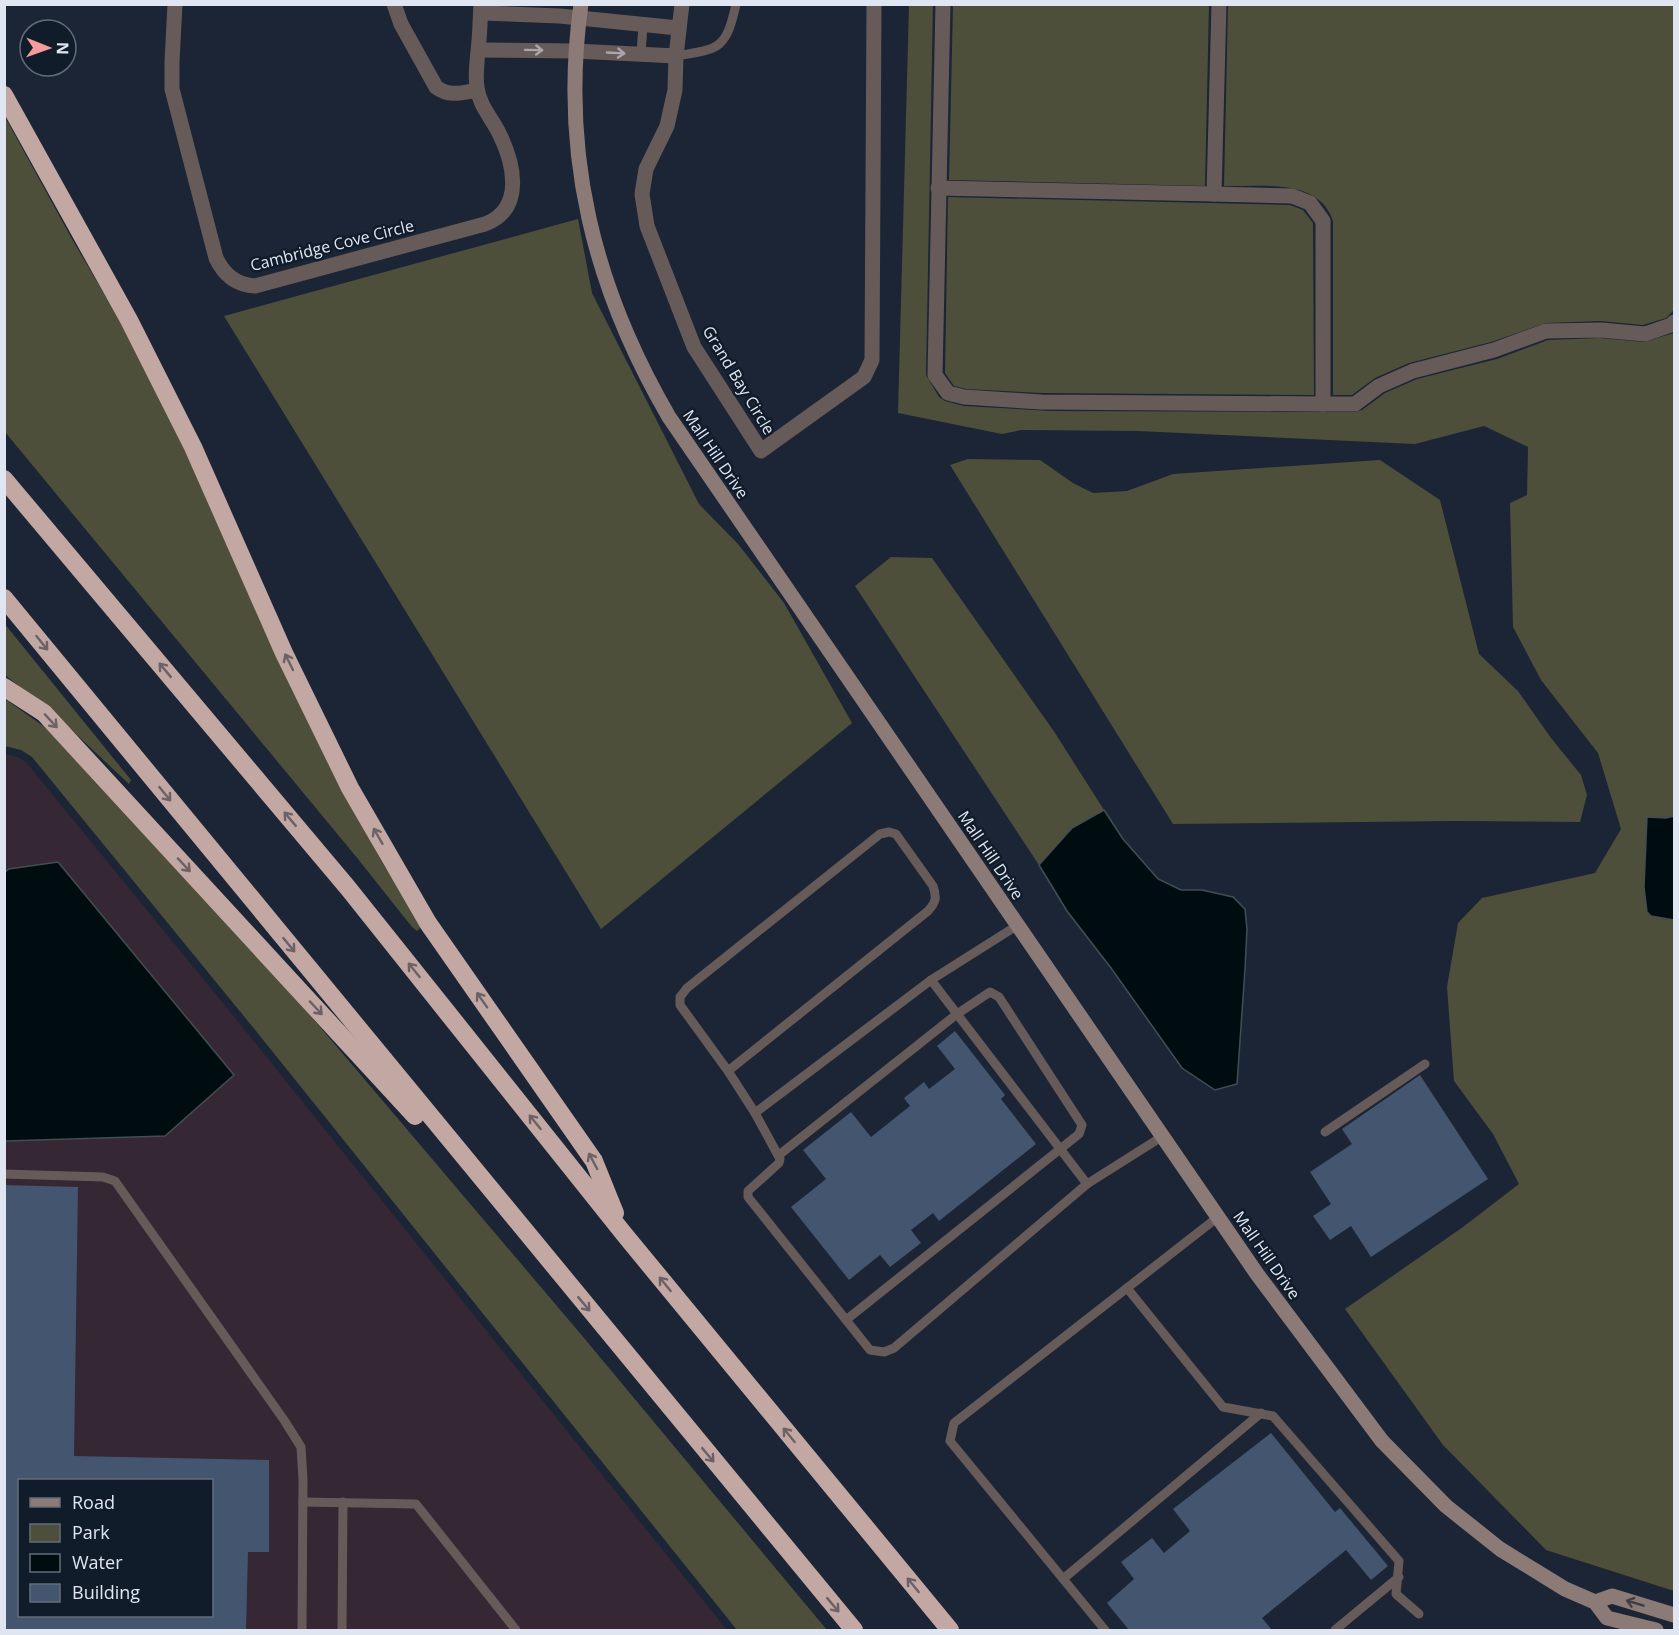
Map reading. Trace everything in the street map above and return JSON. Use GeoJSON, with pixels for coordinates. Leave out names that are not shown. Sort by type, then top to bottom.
{"type":"FeatureCollection","features":[{"type":"Feature","properties":{"kind":"highway"},"geometry":{"type":"LineString","coordinates":[[4,95],[129,320],[182,426],[284,652],[350,788],[428,923],[594,1161],[624,1234]]}},
{"type":"Feature","properties":{"kind":"highway"},"geometry":{"type":"LineString","coordinates":[[4,479],[348,888],[624,1234],[950,1630]]}},
{"type":"Feature","properties":{"kind":"highway"},"geometry":{"type":"LineString","coordinates":[[4,598],[854,1630]]}},
{"type":"Feature","properties":{"kind":"highway"},"geometry":{"type":"LineString","coordinates":[[4,687],[44,713],[547,1259]]}},
{"type":"Feature","properties":{"kind":"street","name":"Cambridge Cove Circle"},"geometry":{"type":"LineString","coordinates":[[175,4],[172,62],[174,101],[216,258],[229,277],[248,286],[264,285],[485,224],[503,213],[513,195],[512,177],[499,133],[481,104],[475,74],[481,9]]}},
{"type":"Feature","properties":{"kind":"street"},"geometry":{"type":"LineString","coordinates":[[394,4],[400,24],[436,87],[443,92],[454,94],[477,90]]}},
{"type":"Feature","properties":{"kind":"street","name":"Grand Bay Circle"},"geometry":{"type":"LineString","coordinates":[[682,4],[675,56],[675,90],[667,126],[646,169],[642,194],[646,226],[694,347],[761,451],[864,377],[872,360],[874,4]]}},
{"type":"Feature","properties":{"kind":"street"},"geometry":{"type":"LineString","coordinates":[[943,4],[935,375],[948,393],[964,398],[1041,402],[1355,404],[1379,386],[1413,371],[1494,350],[1546,331],[1601,330],[1645,333],[1674,322]]}},
{"type":"Feature","properties":{"kind":"street"},"geometry":{"type":"LineString","coordinates":[[1214,194],[1219,4]]}},
{"type":"Feature","properties":{"kind":"street"},"geometry":{"type":"LineString","coordinates":[[481,9],[580,11],[643,24],[678,28]]}},
{"type":"Feature","properties":{"kind":"street","name":"Mall Hill Drive"},"geometry":{"type":"LineString","coordinates":[[580,11],[575,51],[575,112],[583,189],[592,235],[605,280],[636,358],[669,417],[1218,1217],[1349,1400],[1382,1441],[1420,1482],[1500,1549],[1565,1589],[1595,1602],[1607,1618],[1656,1630]]}},
{"type":"Feature","properties":{"kind":"street"},"geometry":{"type":"LineString","coordinates":[[479,50],[575,51],[675,56]]}},
{"type":"Feature","properties":{"kind":"street"},"geometry":{"type":"LineString","coordinates":[[938,188],[1292,196],[1310,203],[1323,220],[1323,404]]}},
{"type":"Feature","properties":{"kind":"street","name":"Mall Hill Drive"},"geometry":{"type":"LineString","coordinates":[[1595,1602],[1612,1596],[1674,1615]]}},
{"type":"Feature","properties":{"kind":"lane"},"geometry":{"type":"LineString","coordinates":[[675,56],[711,50],[721,44],[730,29],[736,4]]}},
{"type":"Feature","properties":{"kind":"lane"},"geometry":{"type":"LineString","coordinates":[[641,54],[643,24]]}},
{"type":"Feature","properties":{"kind":"lane"},"geometry":{"type":"LineString","coordinates":[[728,1071],[928,911],[935,903],[936,896],[933,886],[896,834],[889,832],[880,834],[687,988],[680,997],[680,1005],[728,1071],[779,1155],[779,1163],[748,1191],[748,1197],[870,1350],[884,1352],[894,1348],[1087,1184],[1163,1136]]}},
{"type":"Feature","properties":{"kind":"lane"},"geometry":{"type":"LineString","coordinates":[[755,1113],[931,980],[1018,925]]}},
{"type":"Feature","properties":{"kind":"lane"},"geometry":{"type":"LineString","coordinates":[[931,980],[1087,1184]]}},
{"type":"Feature","properties":{"kind":"lane"},"geometry":{"type":"LineString","coordinates":[[779,1155],[957,1014],[986,994],[995,993],[1082,1125],[1081,1132],[846,1320]]}},
{"type":"Feature","properties":{"kind":"lane"},"geometry":{"type":"LineString","coordinates":[[1325,1132],[1425,1064]]}},
{"type":"Feature","properties":{"kind":"lane"},"geometry":{"type":"LineString","coordinates":[[4,1174],[104,1177],[115,1181],[284,1420],[300,1447],[303,1502],[302,1630]]}},
{"type":"Feature","properties":{"kind":"lane"},"geometry":{"type":"LineString","coordinates":[[1105,1630],[950,1441],[954,1423],[1218,1217]]}},
{"type":"Feature","properties":{"kind":"lane"},"geometry":{"type":"LineString","coordinates":[[1127,1288],[1223,1407],[1273,1416],[1399,1561],[1396,1594],[1419,1614]]}},
{"type":"Feature","properties":{"kind":"lane"},"geometry":{"type":"LineString","coordinates":[[1063,1579],[1261,1413]]}},
{"type":"Feature","properties":{"kind":"lane"},"geometry":{"type":"LineString","coordinates":[[303,1502],[416,1504],[516,1630]]}},
{"type":"Feature","properties":{"kind":"lane"},"geometry":{"type":"LineString","coordinates":[[342,1630],[343,1502]]}},
{"type":"Feature","properties":{"kind":"lane"},"geometry":{"type":"LineString","coordinates":[[1335,1630],[1399,1576]]}},
{"type":"Feature","properties":{"kind":"shaded area"},"geometry":{"type":"Polygon","coordinates":[[[5,754],[18,757],[26,762],[249,1035],[727,1630],[5,1630],[4,1141],[164,1136],[9,869],[5,872],[5,754]]]}},
{"type":"Feature","properties":{"kind":"green space"},"geometry":{"type":"Polygon","coordinates":[[[909,5],[933,5],[926,375],[939,397],[945,401],[964,406],[1051,411],[1355,412],[1362,410],[1385,393],[1417,379],[1497,359],[1548,340],[1600,338],[1644,342],[1674,333],[1674,816],[1647,817],[1644,887],[1647,912],[1663,919],[1674,920],[1674,1591],[1546,1550],[1443,1445],[1345,1309],[1463,1227],[1519,1184],[1493,1134],[1454,1081],[1447,987],[1458,923],[1482,898],[1595,873],[1621,829],[1598,753],[1541,680],[1513,627],[1510,503],[1527,495],[1528,447],[1484,426],[1415,444],[1138,431],[1021,430],[1002,434],[898,413],[909,5]]]}},
{"type":"Feature","properties":{"kind":"green space"},"geometry":{"type":"Polygon","coordinates":[[[953,5],[1209,5],[1205,186],[949,180],[953,5]]]}},
{"type":"Feature","properties":{"kind":"green space"},"geometry":{"type":"Polygon","coordinates":[[[1228,5],[1674,5],[1674,310],[1666,318],[1643,325],[1600,321],[1546,323],[1491,342],[1409,363],[1375,378],[1352,395],[1333,395],[1333,221],[1326,207],[1315,197],[1287,187],[1224,186],[1228,5]]]}},
{"type":"Feature","properties":{"kind":"green space"},"geometry":{"type":"Polygon","coordinates":[[[4,115],[72,239],[145,364],[332,770],[383,864],[420,922],[422,926],[417,931],[5,432],[4,115]]]}},
{"type":"Feature","properties":{"kind":"green space"},"geometry":{"type":"Polygon","coordinates":[[[948,197],[1290,205],[1303,210],[1313,223],[1314,395],[1042,393],[966,389],[954,386],[945,373],[948,197]]]}},
{"type":"Feature","properties":{"kind":"green space"},"geometry":{"type":"Polygon","coordinates":[[[578,219],[592,293],[699,504],[738,544],[784,603],[852,723],[601,929],[224,316],[578,219]]]}},
{"type":"Feature","properties":{"kind":"green space"},"geometry":{"type":"Polygon","coordinates":[[[968,459],[1040,460],[1073,483],[1093,493],[1127,491],[1173,474],[1380,460],[1440,500],[1479,654],[1518,691],[1551,738],[1581,775],[1587,795],[1580,822],[1173,824],[950,465],[968,459]]]}},
{"type":"Feature","properties":{"kind":"green space"},"geometry":{"type":"Polygon","coordinates":[[[891,557],[932,558],[1055,733],[1104,810],[1072,828],[1039,865],[855,586],[891,557]]]}},
{"type":"Feature","properties":{"kind":"green space"},"geometry":{"type":"Polygon","coordinates":[[[4,623],[131,780],[129,784],[63,722],[5,675],[4,623]]]}},
{"type":"Feature","properties":{"kind":"green space"},"geometry":{"type":"Polygon","coordinates":[[[5,699],[56,735],[270,968],[579,1332],[827,1630],[737,1630],[256,1031],[32,757],[21,750],[5,746],[5,699]]]}},
{"type":"Feature","properties":{"kind":"water"},"geometry":{"type":"Polygon","coordinates":[[[1104,810],[1123,839],[1158,879],[1181,890],[1202,890],[1233,897],[1245,909],[1247,929],[1237,1084],[1215,1090],[1182,1068],[1111,968],[1067,911],[1039,865],[1072,828],[1104,810]]]}},
{"type":"Feature","properties":{"kind":"water"},"geometry":{"type":"Polygon","coordinates":[[[1674,816],[1674,920],[1651,916],[1647,912],[1644,887],[1647,817],[1674,816]]]}},
{"type":"Feature","properties":{"kind":"water"},"geometry":{"type":"Polygon","coordinates":[[[58,862],[234,1075],[165,1136],[5,1141],[5,872],[9,869],[58,862]]]}},
{"type":"Feature","properties":{"kind":"building"},"geometry":{"type":"Polygon","coordinates":[[[955,1031],[1005,1095],[1001,1099],[1036,1144],[939,1221],[933,1213],[911,1230],[921,1243],[890,1267],[880,1255],[849,1280],[791,1207],[826,1179],[803,1150],[851,1112],[871,1137],[910,1106],[904,1098],[924,1082],[929,1089],[955,1069],[937,1046],[955,1031]]]}},
{"type":"Feature","properties":{"kind":"building"},"geometry":{"type":"Polygon","coordinates":[[[1420,1075],[1488,1179],[1371,1257],[1351,1226],[1330,1240],[1313,1216],[1331,1204],[1310,1172],[1352,1144],[1342,1129],[1420,1075]]]}},
{"type":"Feature","properties":{"kind":"building"},"geometry":{"type":"Polygon","coordinates":[[[4,1185],[78,1187],[74,1456],[269,1460],[269,1552],[248,1552],[246,1630],[4,1630],[4,1185]]]}},
{"type":"Feature","properties":{"kind":"building"},"geometry":{"type":"Polygon","coordinates":[[[1271,1433],[1335,1512],[1340,1508],[1388,1566],[1371,1580],[1346,1550],[1262,1618],[1272,1630],[1129,1630],[1107,1603],[1134,1579],[1121,1562],[1152,1538],[1164,1553],[1190,1531],[1173,1509],[1271,1433]]]}}]}
